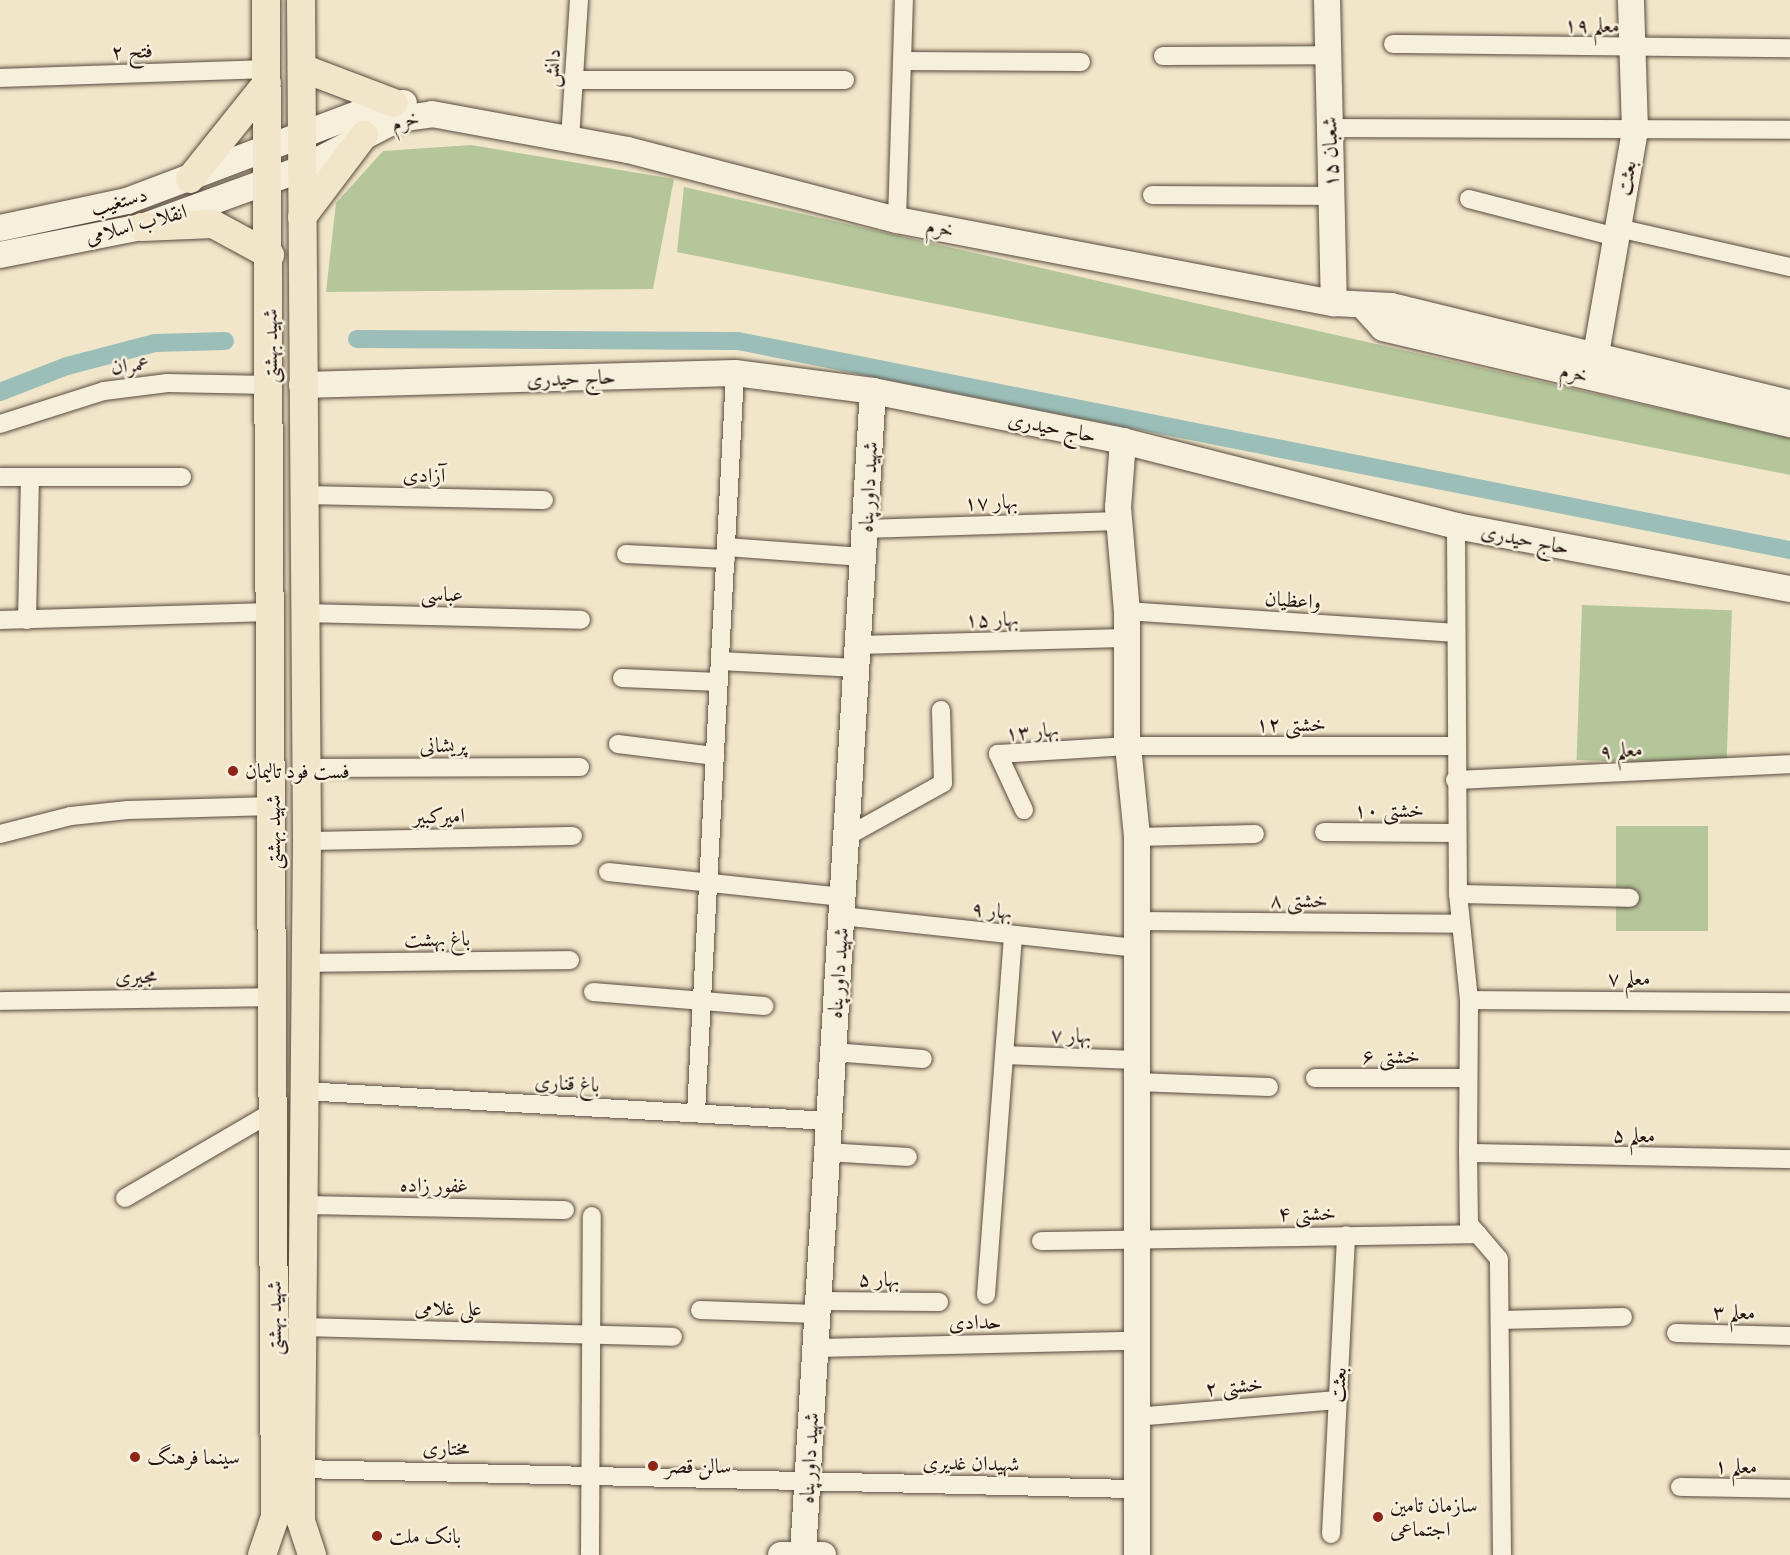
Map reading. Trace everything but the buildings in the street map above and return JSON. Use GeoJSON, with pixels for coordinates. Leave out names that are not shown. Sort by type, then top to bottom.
{"type":"FeatureCollection","features":[{"type":"Feature","properties":{"kind":"main road","name":"شهید بهشتی"},"geometry":{"type":"LineString","coordinates":[[266,0],[270,255],[274,1111],[288,1519],[312,1555]]}},
{"type":"Feature","properties":{"kind":"main road","name":"شهید بهشتی"},"geometry":{"type":"LineString","coordinates":[[262,1555],[288,1519],[301,1469],[304,963],[307,841],[302,495],[301,0]]}},
{"type":"Feature","properties":{"kind":"main road"},"geometry":{"type":"LineString","coordinates":[[302,68],[394,103]]}},
{"type":"Feature","properties":{"kind":"main road"},"geometry":{"type":"LineString","coordinates":[[190,179],[267,76]]}},
{"type":"Feature","properties":{"kind":"main road"},"geometry":{"type":"LineString","coordinates":[[302,218],[364,135]]}},
{"type":"Feature","properties":{"kind":"main road"},"geometry":{"type":"LineString","coordinates":[[142,227],[213,224],[270,255]]}},
{"type":"Feature","properties":{"kind":"street","name":"دانش"},"geometry":{"type":"LineString","coordinates":[[570,139],[579,0]]}},
{"type":"Feature","properties":{"kind":"street"},"geometry":{"type":"LineString","coordinates":[[897,220],[904,0]]}},
{"type":"Feature","properties":{"kind":"street","name":"۱۵ شعبان"},"geometry":{"type":"LineString","coordinates":[[1327,0],[1334,303]]}},
{"type":"Feature","properties":{"kind":"street","name":"بعثت"},"geometry":{"type":"LineString","coordinates":[[1596,354],[1635,130],[1631,0]]}},
{"type":"Feature","properties":{"kind":"street","name":"معلم ۱۹"},"geometry":{"type":"LineString","coordinates":[[1393,44],[1790,48]]}},
{"type":"Feature","properties":{"kind":"street"},"geometry":{"type":"LineString","coordinates":[[1163,56],[1328,56]]}},
{"type":"Feature","properties":{"kind":"street"},"geometry":{"type":"LineString","coordinates":[[902,61],[1081,62]]}},
{"type":"Feature","properties":{"kind":"street","name":"فتح ۲"},"geometry":{"type":"LineString","coordinates":[[0,78],[267,76]]}},
{"type":"Feature","properties":{"kind":"street"},"geometry":{"type":"LineString","coordinates":[[574,80],[845,80]]}},
{"type":"Feature","properties":{"kind":"street","name":"خرم"},"geometry":{"type":"LineString","coordinates":[[267,150],[394,103],[437,105],[518,128]]}},
{"type":"Feature","properties":{"kind":"street","name":"خرم"},"geometry":{"type":"LineString","coordinates":[[269,181],[302,169],[398,119],[432,114],[570,139],[897,220],[1366,309],[1391,306],[1790,403]]}},
{"type":"Feature","properties":{"kind":"street"},"geometry":{"type":"LineString","coordinates":[[1330,128],[1790,130]]}},
{"type":"Feature","properties":{"kind":"street","name":"دستغیب"},"geometry":{"type":"LineString","coordinates":[[0,228],[127,201],[267,150]]}},
{"type":"Feature","properties":{"kind":"street","name":"انقلاب اسلامی"},"geometry":{"type":"LineString","coordinates":[[0,255],[142,227],[269,181]]}},
{"type":"Feature","properties":{"kind":"street"},"geometry":{"type":"LineString","coordinates":[[1152,195],[1332,196]]}},
{"type":"Feature","properties":{"kind":"street"},"geometry":{"type":"LineString","coordinates":[[1468,199],[1617,233],[1790,267]]}},
{"type":"Feature","properties":{"kind":"street","name":"خرم"},"geometry":{"type":"LineString","coordinates":[[1366,309],[1383,328],[1790,424]]}},
{"type":"Feature","properties":{"kind":"street"},"geometry":{"type":"LineString","coordinates":[[696,1113],[735,373]]}},
{"type":"Feature","properties":{"kind":"street","name":"حاج حیدری"},"geometry":{"type":"LineString","coordinates":[[302,385],[735,373],[873,391],[1123,441],[1456,526],[1790,589]]}},
{"type":"Feature","properties":{"kind":"street","name":"عمران"},"geometry":{"type":"LineString","coordinates":[[0,424],[104,391],[167,384],[270,385]]}},
{"type":"Feature","properties":{"kind":"street","name":"شهید داورپناه"},"geometry":{"type":"LineString","coordinates":[[802,1555],[873,391]]}},
{"type":"Feature","properties":{"kind":"street"},"geometry":{"type":"LineString","coordinates":[[1123,441],[1119,521],[1127,611],[1128,746],[1137,837],[1134,1489],[1137,1555]]}},
{"type":"Feature","properties":{"kind":"street"},"geometry":{"type":"LineString","coordinates":[[0,477],[182,477]]}},
{"type":"Feature","properties":{"kind":"street"},"geometry":{"type":"LineString","coordinates":[[27,620],[30,477]]}},
{"type":"Feature","properties":{"kind":"street","name":"آزادی"},"geometry":{"type":"LineString","coordinates":[[302,495],[544,500]]}},
{"type":"Feature","properties":{"kind":"street","name":"بهار ۱۷"},"geometry":{"type":"LineString","coordinates":[[865,528],[1119,521]]}},
{"type":"Feature","properties":{"kind":"street"},"geometry":{"type":"LineString","coordinates":[[1456,526],[1455,833],[1458,894],[1469,1000],[1468,1078],[1473,1154],[1469,1224],[1499,1259],[1502,1555]]}},
{"type":"Feature","properties":{"kind":"street"},"geometry":{"type":"LineString","coordinates":[[626,554],[726,553],[863,557]]}},
{"type":"Feature","properties":{"kind":"street","name":"واعظیان"},"geometry":{"type":"LineString","coordinates":[[1127,611],[1455,633]]}},
{"type":"Feature","properties":{"kind":"street"},"geometry":{"type":"LineString","coordinates":[[0,620],[270,612]]}},
{"type":"Feature","properties":{"kind":"street","name":"عباسی"},"geometry":{"type":"LineString","coordinates":[[303,613],[581,620]]}},
{"type":"Feature","properties":{"kind":"street","name":"بهار ۱۵"},"geometry":{"type":"LineString","coordinates":[[720,661],[857,657],[1127,638]]}},
{"type":"Feature","properties":{"kind":"street"},"geometry":{"type":"LineString","coordinates":[[621,678],[719,682]]}},
{"type":"Feature","properties":{"kind":"street"},"geometry":{"type":"LineString","coordinates":[[846,837],[944,783],[941,710]]}},
{"type":"Feature","properties":{"kind":"street"},"geometry":{"type":"LineString","coordinates":[[618,744],[715,756]]}},
{"type":"Feature","properties":{"kind":"street","name":"خشتی ۱۲"},"geometry":{"type":"LineString","coordinates":[[1128,746],[1455,746]]}},
{"type":"Feature","properties":{"kind":"street","name":"بهار ۱۳"},"geometry":{"type":"LineString","coordinates":[[1024,810],[998,754],[1128,746]]}},
{"type":"Feature","properties":{"kind":"street","name":"معلم ۹"},"geometry":{"type":"LineString","coordinates":[[1455,780],[1790,764]]}},
{"type":"Feature","properties":{"kind":"street","name":"پریشانی"},"geometry":{"type":"LineString","coordinates":[[306,768],[580,767]]}},
{"type":"Feature","properties":{"kind":"street"},"geometry":{"type":"LineString","coordinates":[[0,834],[71,816],[128,810],[273,806]]}},
{"type":"Feature","properties":{"kind":"street","name":"خشتی ۱۰"},"geometry":{"type":"LineString","coordinates":[[1324,832],[1455,833]]}},
{"type":"Feature","properties":{"kind":"street"},"geometry":{"type":"LineString","coordinates":[[1137,837],[1255,834]]}},
{"type":"Feature","properties":{"kind":"street","name":"امیرکبیر"},"geometry":{"type":"LineString","coordinates":[[307,841],[573,836]]}},
{"type":"Feature","properties":{"kind":"street","name":"بهار ۹"},"geometry":{"type":"LineString","coordinates":[[608,872],[709,883],[1013,935],[1137,948]]}},
{"type":"Feature","properties":{"kind":"street"},"geometry":{"type":"LineString","coordinates":[[1458,894],[1630,898]]}},
{"type":"Feature","properties":{"kind":"street","name":"خشتی ۸"},"geometry":{"type":"LineString","coordinates":[[1137,921],[1461,924]]}},
{"type":"Feature","properties":{"kind":"street"},"geometry":{"type":"LineString","coordinates":[[986,1294],[1013,935]]}},
{"type":"Feature","properties":{"kind":"street","name":"باغ بهشت"},"geometry":{"type":"LineString","coordinates":[[304,963],[570,960]]}},
{"type":"Feature","properties":{"kind":"street"},"geometry":{"type":"LineString","coordinates":[[593,992],[764,1006]]}},
{"type":"Feature","properties":{"kind":"street","name":"مجیری"},"geometry":{"type":"LineString","coordinates":[[0,1000],[273,997]]}},
{"type":"Feature","properties":{"kind":"street","name":"معلم ۷"},"geometry":{"type":"LineString","coordinates":[[1469,1000],[1790,1002]]}},
{"type":"Feature","properties":{"kind":"street"},"geometry":{"type":"LineString","coordinates":[[833,1052],[923,1059]]}},
{"type":"Feature","properties":{"kind":"street","name":"بهار ۷"},"geometry":{"type":"LineString","coordinates":[[1004,1055],[1136,1071]]}},
{"type":"Feature","properties":{"kind":"street"},"geometry":{"type":"LineString","coordinates":[[1136,1071],[1269,1086]]}},
{"type":"Feature","properties":{"kind":"street","name":"خشتی ۶"},"geometry":{"type":"LineString","coordinates":[[1315,1078],[1468,1078]]}},
{"type":"Feature","properties":{"kind":"street","name":"باغ قناری"},"geometry":{"type":"LineString","coordinates":[[303,1091],[829,1121]]}},
{"type":"Feature","properties":{"kind":"street"},"geometry":{"type":"LineString","coordinates":[[125,1198],[274,1111]]}},
{"type":"Feature","properties":{"kind":"street"},"geometry":{"type":"LineString","coordinates":[[827,1152],[908,1157]]}},
{"type":"Feature","properties":{"kind":"street","name":"معلم ۵"},"geometry":{"type":"LineString","coordinates":[[1473,1154],[1790,1159]]}},
{"type":"Feature","properties":{"kind":"street","name":"غفور زاده"},"geometry":{"type":"LineString","coordinates":[[303,1205],[565,1210]]}},
{"type":"Feature","properties":{"kind":"street"},"geometry":{"type":"LineString","coordinates":[[590,1555],[592,1216]]}},
{"type":"Feature","properties":{"kind":"street","name":"خشتی ۴"},"geometry":{"type":"LineString","coordinates":[[1136,1237],[1478,1234]]}},
{"type":"Feature","properties":{"kind":"street","name":"بعثت"},"geometry":{"type":"LineString","coordinates":[[1331,1534],[1346,1235]]}},
{"type":"Feature","properties":{"kind":"street"},"geometry":{"type":"LineString","coordinates":[[1041,1241],[1136,1237]]}},
{"type":"Feature","properties":{"kind":"street","name":"بهار ۵"},"geometry":{"type":"LineString","coordinates":[[700,1310],[818,1308],[939,1302]]}},
{"type":"Feature","properties":{"kind":"street"},"geometry":{"type":"LineString","coordinates":[[1500,1320],[1623,1317]]}},
{"type":"Feature","properties":{"kind":"street","name":"علی غلامی"},"geometry":{"type":"LineString","coordinates":[[302,1327],[592,1333],[673,1337]]}},
{"type":"Feature","properties":{"kind":"street","name":"معلم ۳"},"geometry":{"type":"LineString","coordinates":[[1676,1333],[1790,1336]]}},
{"type":"Feature","properties":{"kind":"street","name":"حدادی"},"geometry":{"type":"LineString","coordinates":[[815,1348],[1135,1341]]}},
{"type":"Feature","properties":{"kind":"street","name":"خشتی ۲"},"geometry":{"type":"LineString","coordinates":[[1135,1417],[1337,1400]]}},
{"type":"Feature","properties":{"kind":"street","name":"مختاری"},"geometry":{"type":"LineString","coordinates":[[301,1469],[591,1472],[807,1481]]}},
{"type":"Feature","properties":{"kind":"street","name":"شهیدان غدیری"},"geometry":{"type":"LineString","coordinates":[[807,1481],[1134,1489]]}},
{"type":"Feature","properties":{"kind":"street","name":"معلم ۱"},"geometry":{"type":"LineString","coordinates":[[1680,1487],[1790,1489]]}},
{"type":"Feature","properties":{"kind":"green space"},"geometry":{"type":"Polygon","coordinates":[[[471,145],[674,179],[653,289],[326,292],[336,203],[383,151],[471,145]]]}},
{"type":"Feature","properties":{"kind":"green space"},"geometry":{"type":"Polygon","coordinates":[[[684,187],[1790,438],[1790,475],[677,252],[684,187]]]}},
{"type":"Feature","properties":{"kind":"green space"},"geometry":{"type":"Polygon","coordinates":[[[1582,605],[1732,610],[1726,765],[1577,760],[1582,605]]]}},
{"type":"Feature","properties":{"kind":"green space"},"geometry":{"type":"Polygon","coordinates":[[[1616,826],[1708,826],[1708,931],[1616,931],[1616,826]]]}},
{"type":"Feature","properties":{"kind":"waterway"},"geometry":{"type":"LineString","coordinates":[[357,339],[738,341],[1790,550]]}},
{"type":"Feature","properties":{"kind":"waterway"},"geometry":{"type":"LineString","coordinates":[[0,392],[67,366],[155,343],[225,341]]}},
{"type":"Feature","properties":{"kind":"place","name":"فست فود تالیمان"},"geometry":{"type":"Point","coordinates":[233,771]}},
{"type":"Feature","properties":{"kind":"place","name":"سینما فرهنگ"},"geometry":{"type":"Point","coordinates":[135,1457]}},
{"type":"Feature","properties":{"kind":"place","name":"سالن قصر"},"geometry":{"type":"Point","coordinates":[653,1466]}},
{"type":"Feature","properties":{"kind":"place","name":"سازمان تامین اجتماعی"},"geometry":{"type":"Point","coordinates":[1378,1517]}},
{"type":"Feature","properties":{"kind":"place","name":"بانک ملت"},"geometry":{"type":"Point","coordinates":[377,1536]}}]}
